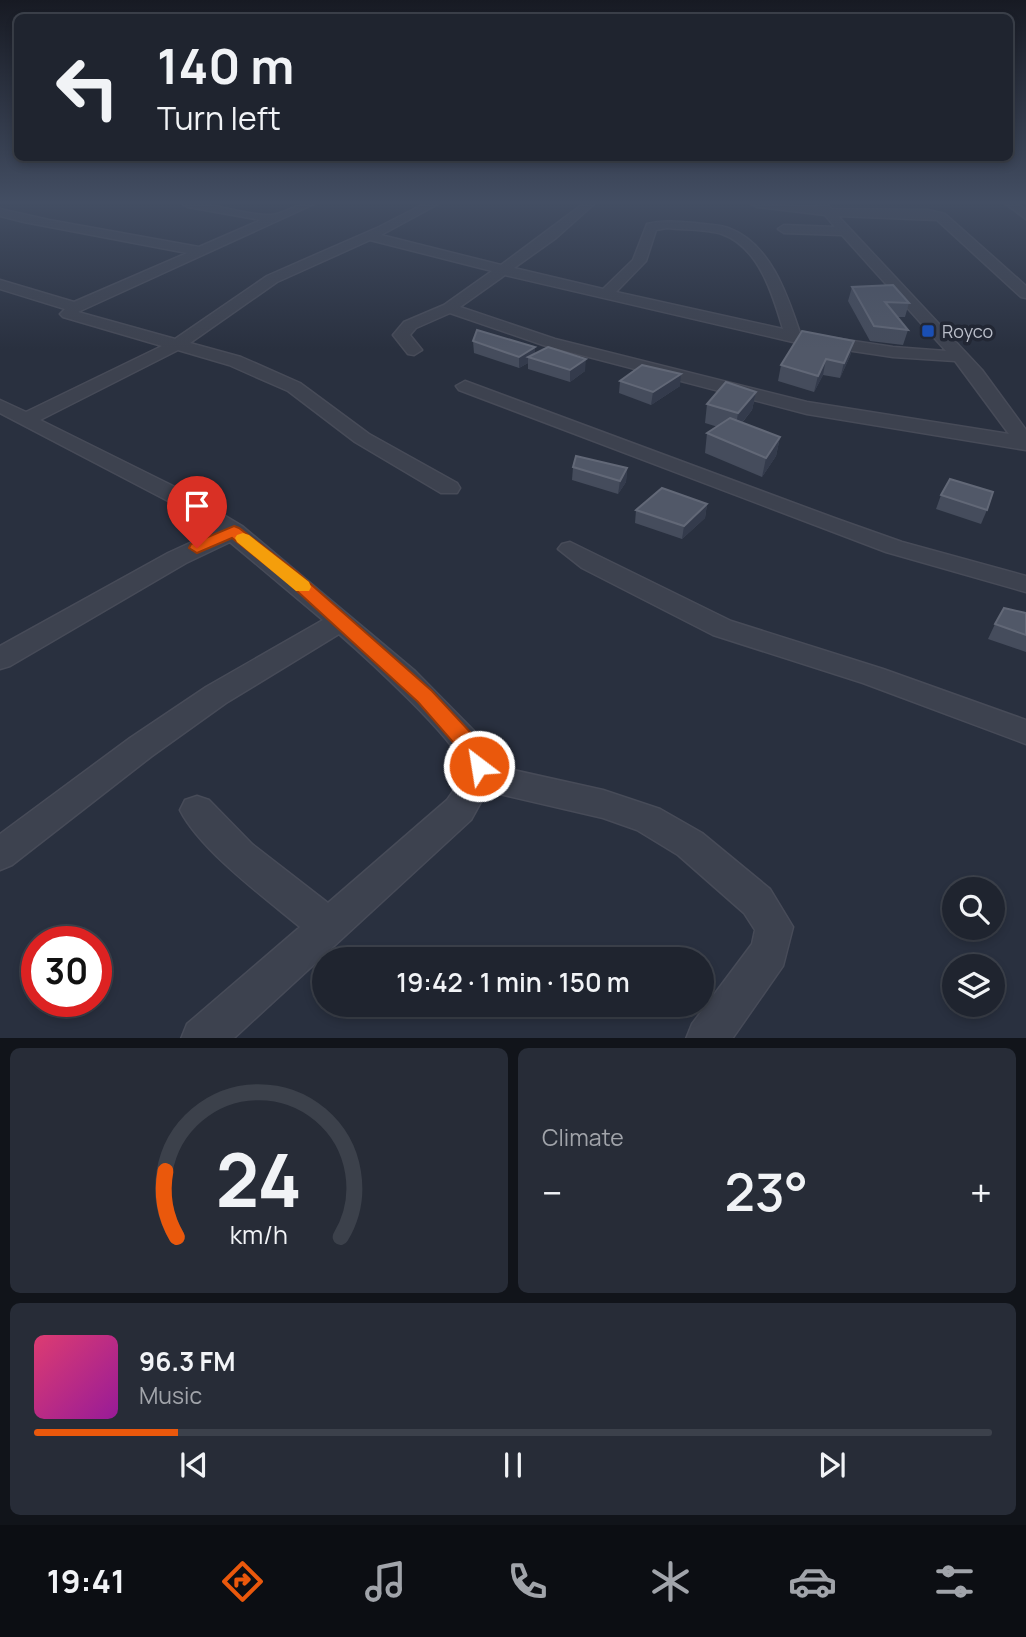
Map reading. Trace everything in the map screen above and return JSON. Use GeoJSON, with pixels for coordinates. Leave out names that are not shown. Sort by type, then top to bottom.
{"type":"FeatureCollection","features":[{"type":"Feature","properties":{"kind":"street"},"geometry":{"type":"LineString","coordinates":[[195,252],[156,273],[75,307],[68,314],[235,361],[294,387],[362,438],[449,488]]}},
{"type":"Feature","properties":{"kind":"street"},"geometry":{"type":"LineString","coordinates":[[27,419],[178,344],[271,279],[332,252]]}},
{"type":"Feature","properties":{"kind":"street"},"geometry":{"type":"LineString","coordinates":[[432,252],[793,337],[882,354],[959,356]]}},
{"type":"Feature","properties":{"kind":"street"},"geometry":{"type":"LineString","coordinates":[[414,350],[401,335],[410,325],[449,308],[527,252]]}},
{"type":"Feature","properties":{"kind":"street"},"geometry":{"type":"LineString","coordinates":[[605,295],[639,261],[642,252]]}},
{"type":"Feature","properties":{"kind":"street"},"geometry":{"type":"LineString","coordinates":[[752,252],[776,282],[793,337]]}},
{"type":"Feature","properties":{"kind":"street"},"geometry":{"type":"LineString","coordinates":[[865,252],[976,374],[1026,442]]}},
{"type":"Feature","properties":{"kind":"street"},"geometry":{"type":"LineString","coordinates":[[980,252],[1026,294]]}},
{"type":"Feature","properties":{"kind":"street"},"geometry":{"type":"LineString","coordinates":[[0,284],[75,307]]}},
{"type":"Feature","properties":{"kind":"street"},"geometry":{"type":"LineString","coordinates":[[449,308],[550,342],[807,408],[1026,442]]}},
{"type":"Feature","properties":{"kind":"street"},"geometry":{"type":"LineString","coordinates":[[465,386],[894,547],[1026,584]]}},
{"type":"Feature","properties":{"kind":"street"},"geometry":{"type":"LineString","coordinates":[[0,406],[186,502],[234,531],[291,576],[425,697],[476,754],[479,766],[477,775],[459,810],[202,1038]]}},
{"type":"Feature","properties":{"kind":"street"},"geometry":{"type":"LineString","coordinates":[[0,659],[177,558],[234,531]]}},
{"type":"Feature","properties":{"kind":"street"},"geometry":{"type":"LineString","coordinates":[[570,549],[591,563],[723,628],[873,676],[1026,733]]}},
{"type":"Feature","properties":{"kind":"street"},"geometry":{"type":"LineString","coordinates":[[0,854],[141,747],[216,695],[341,621]]}},
{"type":"Feature","properties":{"kind":"street"},"geometry":{"type":"LineString","coordinates":[[477,775],[603,804],[648,819],[690,844],[757,901],[774,927],[769,952],[707,1038]]}},
{"type":"Feature","properties":{"kind":"street"},"geometry":{"type":"LineString","coordinates":[[197,810],[240,855],[328,926]]}},
{"type":"Feature","properties":{"kind":"building"},"geometry":{"type":"Polygon","coordinates":[[[893,285],[909,303],[885,302],[908,330],[874,326],[852,287],[893,285]]]}},
{"type":"Feature","properties":{"kind":"building"},"geometry":{"type":"Polygon","coordinates":[[[477,330],[535,347],[519,357],[473,341],[477,330]]]}},
{"type":"Feature","properties":{"kind":"building"},"geometry":{"type":"Polygon","coordinates":[[[802,331],[854,341],[844,363],[826,359],[818,376],[781,365],[802,331]]]}},
{"type":"Feature","properties":{"kind":"building"},"geometry":{"type":"Polygon","coordinates":[[[548,347],[586,359],[570,370],[528,357],[548,347]]]}},
{"type":"Feature","properties":{"kind":"building"},"geometry":{"type":"Polygon","coordinates":[[[642,365],[681,374],[653,392],[620,381],[642,365]]]}},
{"type":"Feature","properties":{"kind":"building"},"geometry":{"type":"Polygon","coordinates":[[[726,382],[756,392],[738,413],[707,404],[726,382]]]}},
{"type":"Feature","properties":{"kind":"building"},"geometry":{"type":"Polygon","coordinates":[[[730,418],[780,437],[766,458],[707,433],[730,418]]]}},
{"type":"Feature","properties":{"kind":"building"},"geometry":{"type":"Polygon","coordinates":[[[576,456],[627,468],[620,481],[573,467],[576,456]]]}},
{"type":"Feature","properties":{"kind":"building"},"geometry":{"type":"Polygon","coordinates":[[[950,479],[993,492],[987,510],[941,495],[950,479]]]}},
{"type":"Feature","properties":{"kind":"building"},"geometry":{"type":"Polygon","coordinates":[[[662,488],[707,504],[684,526],[636,510],[662,488]]]}},
{"type":"Feature","properties":{"kind":"building"},"geometry":{"type":"Polygon","coordinates":[[[1004,608],[1026,613],[1026,635],[995,624],[1004,608]]]}},
{"type":"Feature","properties":{"kind":"slow traffic"},"geometry":{"type":"LineString","coordinates":[[243,538],[303,587]]}},
{"type":"Feature","properties":{"kind":"place","name":"Royco"},"geometry":{"type":"Point","coordinates":[928,331]}},
{"type":"Feature","properties":{"kind":"route"},"geometry":{"type":"LineString","coordinates":[[197,548],[234,531],[291,576],[425,697],[476,754],[479,766]]}}]}
